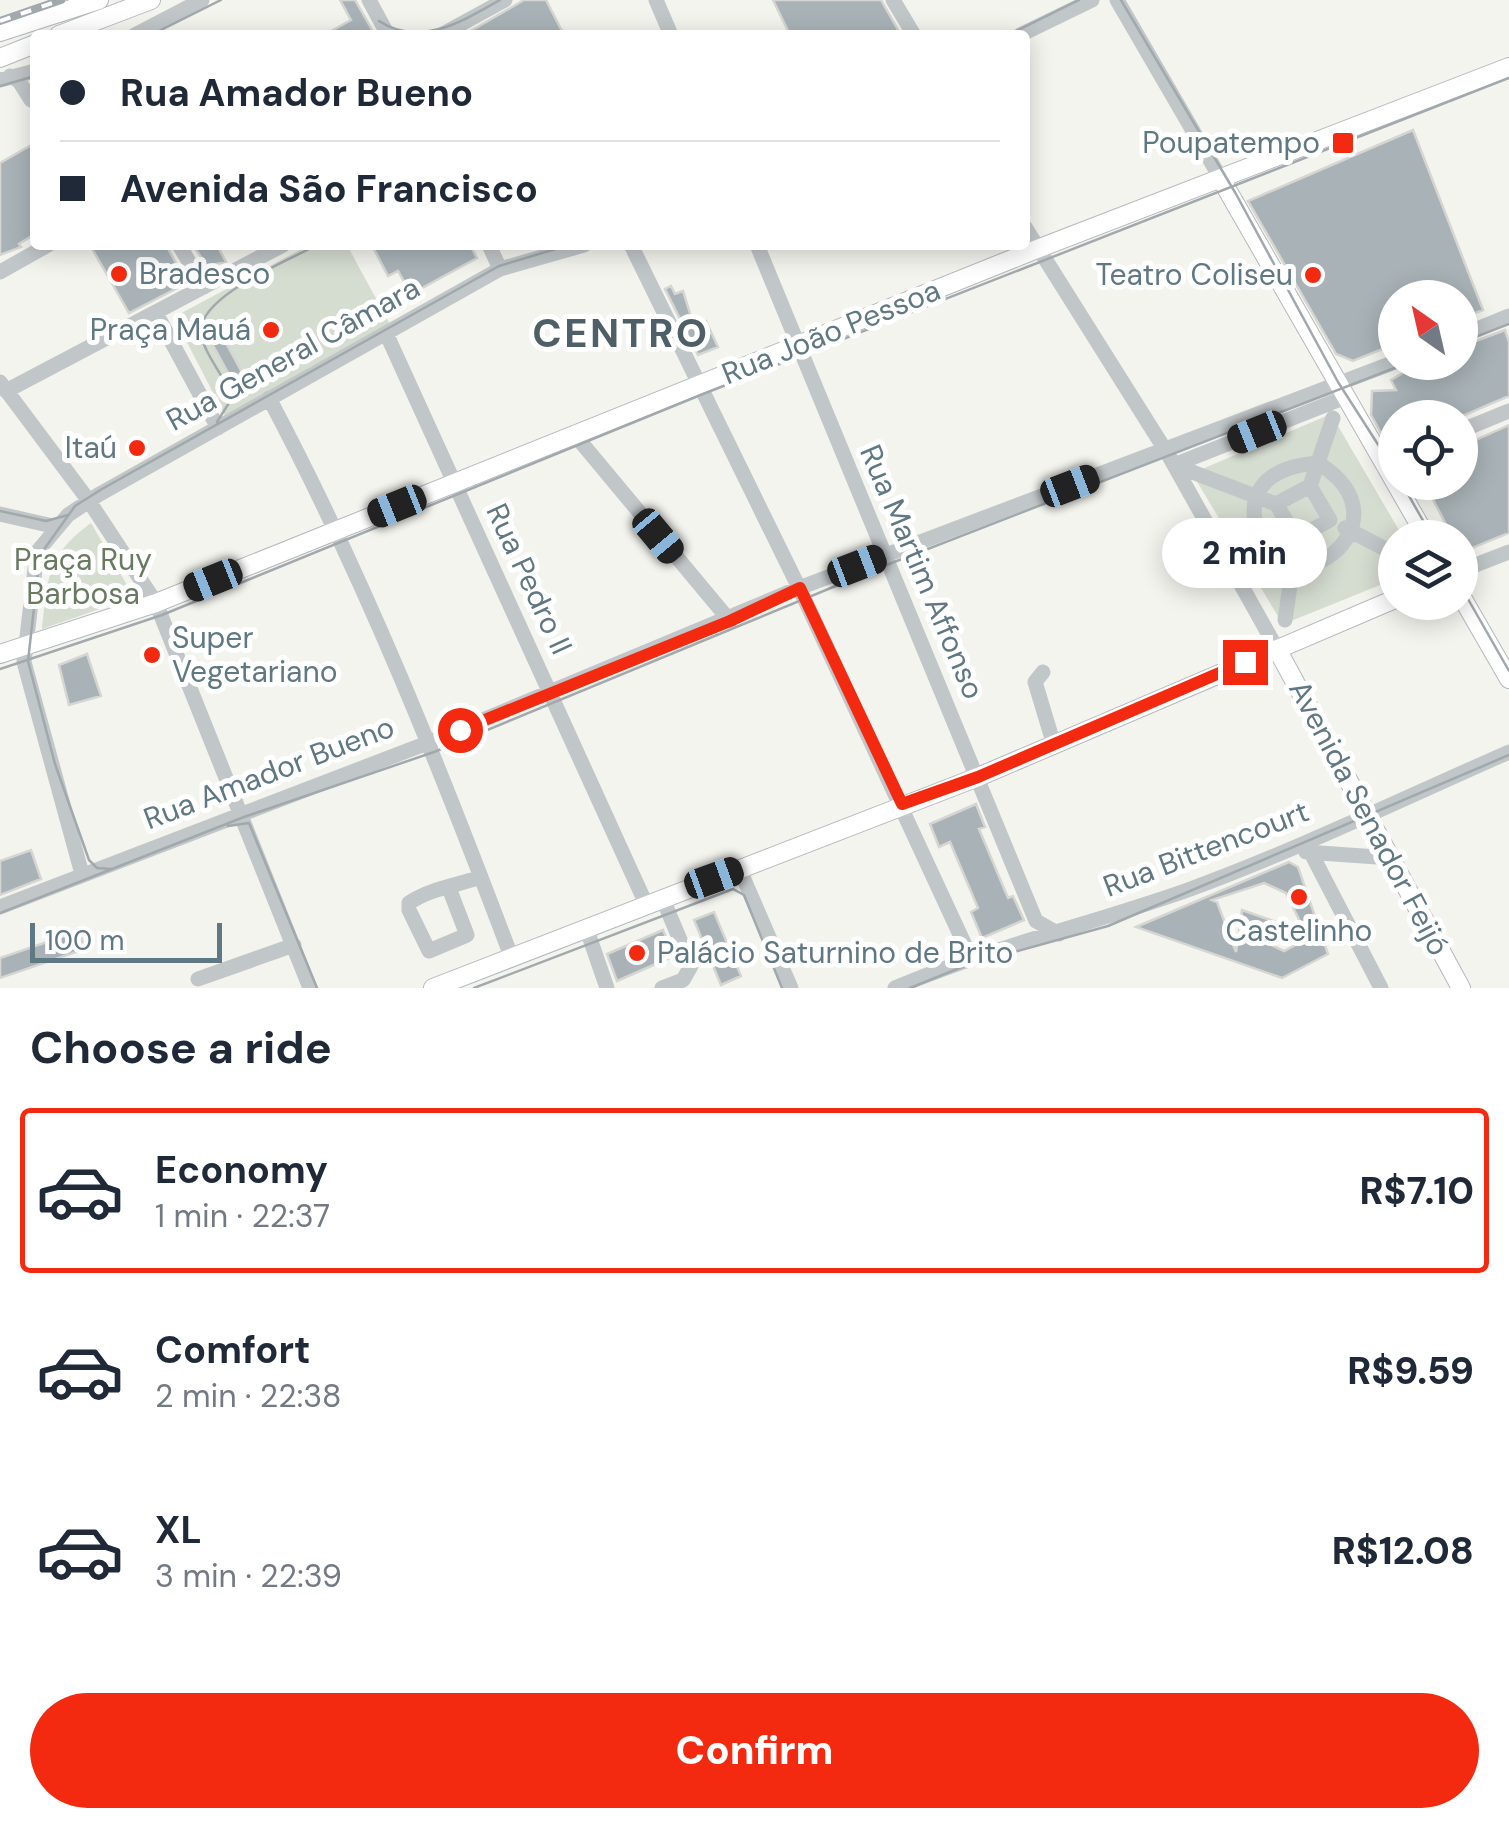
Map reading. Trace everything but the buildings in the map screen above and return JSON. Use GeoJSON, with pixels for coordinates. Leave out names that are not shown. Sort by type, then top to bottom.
{"type":"FeatureCollection","features":[{"type":"Feature","properties":{"kind":"main road"},"geometry":{"type":"LineString","coordinates":[[0,32],[99,0]]}},
{"type":"Feature","properties":{"kind":"main road"},"geometry":{"type":"LineString","coordinates":[[72,30],[151,0]]}},
{"type":"Feature","properties":{"kind":"main road"},"geometry":{"type":"LineString","coordinates":[[0,58],[30,46]]}},
{"type":"Feature","properties":{"kind":"main road","name":"Rua João Pessoa"},"geometry":{"type":"LineString","coordinates":[[156,603],[1038,249],[1509,67]]}},
{"type":"Feature","properties":{"kind":"main road"},"geometry":{"type":"LineString","coordinates":[[1221,179],[1339,391],[1378,446]]}},
{"type":"Feature","properties":{"kind":"main road"},"geometry":{"type":"LineString","coordinates":[[0,654],[156,603]]}},
{"type":"Feature","properties":{"kind":"main road"},"geometry":{"type":"LineString","coordinates":[[432,988],[978,777],[1378,606]]}},
{"type":"Feature","properties":{"kind":"main road"},"geometry":{"type":"LineString","coordinates":[[1475,620],[1509,679]]}},
{"type":"Feature","properties":{"kind":"main road","name":"Avenida Senador Feijó"},"geometry":{"type":"LineString","coordinates":[[1277,648],[1461,988]]}},
{"type":"Feature","properties":{"kind":"street"},"geometry":{"type":"LineString","coordinates":[[145,30],[202,0]]}},
{"type":"Feature","properties":{"kind":"street"},"geometry":{"type":"LineString","coordinates":[[370,0],[385,30]]}},
{"type":"Feature","properties":{"kind":"street"},"geometry":{"type":"LineString","coordinates":[[656,0],[669,30]]}},
{"type":"Feature","properties":{"kind":"street"},"geometry":{"type":"LineString","coordinates":[[893,0],[911,30]]}},
{"type":"Feature","properties":{"kind":"street"},"geometry":{"type":"LineString","coordinates":[[1030,30],[1092,0]]}},
{"type":"Feature","properties":{"kind":"street"},"geometry":{"type":"LineString","coordinates":[[1117,0],[1221,179]]}},
{"type":"Feature","properties":{"kind":"street"},"geometry":{"type":"LineString","coordinates":[[450,30],[499,1]]}},
{"type":"Feature","properties":{"kind":"street"},"geometry":{"type":"LineString","coordinates":[[5,78],[30,72]]}},
{"type":"Feature","properties":{"kind":"street"},"geometry":{"type":"LineString","coordinates":[[5,78],[19,80],[30,98]]}},
{"type":"Feature","properties":{"kind":"street"},"geometry":{"type":"LineString","coordinates":[[1030,235],[1174,465],[1277,648]]}},
{"type":"Feature","properties":{"kind":"street"},"geometry":{"type":"LineString","coordinates":[[0,272],[39,250]]}},
{"type":"Feature","properties":{"kind":"street"},"geometry":{"type":"LineString","coordinates":[[182,250],[204,287]]}},
{"type":"Feature","properties":{"kind":"street"},"geometry":{"type":"LineString","coordinates":[[274,250],[156,313],[3,386],[89,501],[156,603],[310,988]]}},
{"type":"Feature","properties":{"kind":"street"},"geometry":{"type":"LineString","coordinates":[[491,250],[500,268]]}},
{"type":"Feature","properties":{"kind":"street","name":"Rua General Câmara"},"geometry":{"type":"LineString","coordinates":[[89,501],[500,268],[566,250]]}},
{"type":"Feature","properties":{"kind":"street"},"geometry":{"type":"LineString","coordinates":[[633,250],[800,588],[970,956]]}},
{"type":"Feature","properties":{"kind":"street","name":"Rua Martim Affonso"},"geometry":{"type":"LineString","coordinates":[[759,250],[1036,920]]}},
{"type":"Feature","properties":{"kind":"street"},"geometry":{"type":"LineString","coordinates":[[156,313],[218,428]]}},
{"type":"Feature","properties":{"kind":"street"},"geometry":{"type":"LineString","coordinates":[[1478,329],[1509,316]]}},
{"type":"Feature","properties":{"kind":"street","name":"Rua Pedro II"},"geometry":{"type":"LineString","coordinates":[[386,333],[551,694],[691,966],[683,980],[662,988]]}},
{"type":"Feature","properties":{"kind":"street","name":"Rua Amador Bueno"},"geometry":{"type":"LineString","coordinates":[[0,907],[551,694],[800,588],[1165,450],[1339,391],[1378,371]]}},
{"type":"Feature","properties":{"kind":"street"},"geometry":{"type":"LineString","coordinates":[[1174,465],[1339,391]]}},
{"type":"Feature","properties":{"kind":"street"},"geometry":{"type":"LineString","coordinates":[[269,398],[338,530],[430,742],[511,956]]}},
{"type":"Feature","properties":{"kind":"street"},"geometry":{"type":"LineString","coordinates":[[1478,424],[1509,411]]}},
{"type":"Feature","properties":{"kind":"street"},"geometry":{"type":"LineString","coordinates":[[1276,504],[1310,486],[1333,418]]}},
{"type":"Feature","properties":{"kind":"street"},"geometry":{"type":"LineString","coordinates":[[575,435],[730,621]]}},
{"type":"Feature","properties":{"kind":"street"},"geometry":{"type":"LineString","coordinates":[[1318,464],[1340,478],[1354,500],[1350,531],[1335,554],[1312,568],[1293,567],[1274,556],[1258,536],[1253,509],[1258,496],[1267,480],[1287,466],[1318,464]]}},
{"type":"Feature","properties":{"kind":"street"},"geometry":{"type":"LineString","coordinates":[[1174,465],[1276,504],[1297,538],[1285,620]]}},
{"type":"Feature","properties":{"kind":"street"},"geometry":{"type":"LineString","coordinates":[[1310,486],[1330,520],[1378,545]]}},
{"type":"Feature","properties":{"kind":"street"},"geometry":{"type":"LineString","coordinates":[[82,874],[25,668],[25,646],[35,562],[42,545],[89,501]]}},
{"type":"Feature","properties":{"kind":"street"},"geometry":{"type":"LineString","coordinates":[[0,514],[57,527]]}},
{"type":"Feature","properties":{"kind":"street"},"geometry":{"type":"LineString","coordinates":[[1297,538],[1330,520]]}},
{"type":"Feature","properties":{"kind":"street"},"geometry":{"type":"LineString","coordinates":[[1478,565],[1509,552]]}},
{"type":"Feature","properties":{"kind":"street"},"geometry":{"type":"LineString","coordinates":[[1043,672],[1035,682],[1054,744]]}},
{"type":"Feature","properties":{"kind":"street","name":"Rua Bittencourt"},"geometry":{"type":"LineString","coordinates":[[894,988],[970,956],[1060,934],[1288,850],[1509,752]]}},
{"type":"Feature","properties":{"kind":"street"},"geometry":{"type":"LineString","coordinates":[[1288,850],[1390,858]]}},
{"type":"Feature","properties":{"kind":"street"},"geometry":{"type":"LineString","coordinates":[[1311,853],[1380,988]]}},
{"type":"Feature","properties":{"kind":"street"},"geometry":{"type":"LineString","coordinates":[[739,868],[790,988]]}},
{"type":"Feature","properties":{"kind":"street"},"geometry":{"type":"LineString","coordinates":[[449,888],[466,935],[429,951],[410,903],[449,888],[481,877]]}},
{"type":"Feature","properties":{"kind":"street"},"geometry":{"type":"LineString","coordinates":[[1030,942],[1036,920],[1060,934]]}},
{"type":"Feature","properties":{"kind":"street"},"geometry":{"type":"LineString","coordinates":[[586,927],[607,988]]}},
{"type":"Feature","properties":{"kind":"street"},"geometry":{"type":"LineString","coordinates":[[198,979],[294,945]]}},
{"type":"Feature","properties":{"kind":"green space"},"geometry":{"type":"Polygon","coordinates":[[[300,250],[350,250],[392,328],[225,416],[174,317],[300,250]]]}},
{"type":"Feature","properties":{"kind":"green space"},"geometry":{"type":"Polygon","coordinates":[[[1331,414],[1393,520],[1378,520],[1378,586],[1291,621],[1279,618],[1196,480],[1195,472],[1331,414]]]}},
{"type":"Feature","properties":{"kind":"green space","name":"Praça Ruy Barbosa"},"geometry":{"type":"Polygon","coordinates":[[[91,523],[134,597],[42,629],[52,568],[66,546],[91,523]]]}},
{"type":"Feature","properties":{"kind":"tram line"},"geometry":{"type":"LineString","coordinates":[[161,30],[221,0]]}},
{"type":"Feature","properties":{"kind":"tram line"},"geometry":{"type":"LineString","coordinates":[[434,30],[500,0]]}},
{"type":"Feature","properties":{"kind":"tram line"},"geometry":{"type":"LineString","coordinates":[[1018,30],[1079,0]]}},
{"type":"Feature","properties":{"kind":"tram line"},"geometry":{"type":"LineString","coordinates":[[1121,0],[1236,194],[1338,382],[1378,444]]}},
{"type":"Feature","properties":{"kind":"tram line"},"geometry":{"type":"LineString","coordinates":[[379,21],[399,30]]}},
{"type":"Feature","properties":{"kind":"tram line"},"geometry":{"type":"LineString","coordinates":[[0,86],[30,77]]}},
{"type":"Feature","properties":{"kind":"tram line"},"geometry":{"type":"LineString","coordinates":[[0,669],[162,615],[703,394],[1509,78]]}},
{"type":"Feature","properties":{"kind":"tram line"},"geometry":{"type":"LineString","coordinates":[[217,422],[232,398],[203,341],[204,319],[229,293],[307,250]]}},
{"type":"Feature","properties":{"kind":"tram line"},"geometry":{"type":"LineString","coordinates":[[111,869],[97,868],[89,860],[55,764],[28,661],[40,555],[75,506],[102,489],[499,266],[552,250]]}},
{"type":"Feature","properties":{"kind":"tram line"},"geometry":{"type":"LineString","coordinates":[[1478,336],[1509,324]]}},
{"type":"Feature","properties":{"kind":"tram line"},"geometry":{"type":"LineString","coordinates":[[0,913],[244,817],[434,752],[889,564],[1378,374]]}},
{"type":"Feature","properties":{"kind":"tram line"},"geometry":{"type":"LineString","coordinates":[[1411,500],[1423,520]]}},
{"type":"Feature","properties":{"kind":"tram line"},"geometry":{"type":"LineString","coordinates":[[0,511],[46,521],[68,515]]}},
{"type":"Feature","properties":{"kind":"tram line"},"geometry":{"type":"LineString","coordinates":[[1478,617],[1509,671]]}},
{"type":"Feature","properties":{"kind":"tram line"},"geometry":{"type":"LineString","coordinates":[[910,988],[967,965],[1108,926],[1509,755]]}},
{"type":"Feature","properties":{"kind":"tram line"},"geometry":{"type":"LineString","coordinates":[[228,826],[249,823],[317,988]]}},
{"type":"Feature","properties":{"kind":"tram line"},"geometry":{"type":"LineString","coordinates":[[474,988],[733,889],[744,895],[782,988]]}},
{"type":"Feature","properties":{"kind":"railway"},"geometry":{"type":"LineString","coordinates":[[0,21],[61,0]]}},
{"type":"Feature","properties":{"kind":"place","name":"Poupatempo"},"geometry":{"type":"Point","coordinates":[1343,143]}},
{"type":"Feature","properties":{"kind":"place","name":"Bradesco"},"geometry":{"type":"Point","coordinates":[119,274]}},
{"type":"Feature","properties":{"kind":"place","name":"Teatro Coliseu"},"geometry":{"type":"Point","coordinates":[1313,275]}},
{"type":"Feature","properties":{"kind":"place","name":"Praça Mauá"},"geometry":{"type":"Point","coordinates":[271,330]}},
{"type":"Feature","properties":{"kind":"place","name":"Itaú"},"geometry":{"type":"Point","coordinates":[137,448]}},
{"type":"Feature","properties":{"kind":"place","name":"Super Vegetariano"},"geometry":{"type":"Point","coordinates":[152,655]}},
{"type":"Feature","properties":{"kind":"place","name":"Castelinho"},"geometry":{"type":"Point","coordinates":[1299,897]}},
{"type":"Feature","properties":{"kind":"place","name":"Palácio Saturnino de Brito"},"geometry":{"type":"Point","coordinates":[637,953]}},
{"type":"Feature","properties":{"kind":"district","name":"CENTRO"},"geometry":{"type":"Point","coordinates":[621,333]}},
{"type":"Feature","properties":{"kind":"route"},"geometry":{"type":"LineString","coordinates":[[460,730],[730,621],[800,588],[902,804],[978,777],[1245,662]]}}]}
